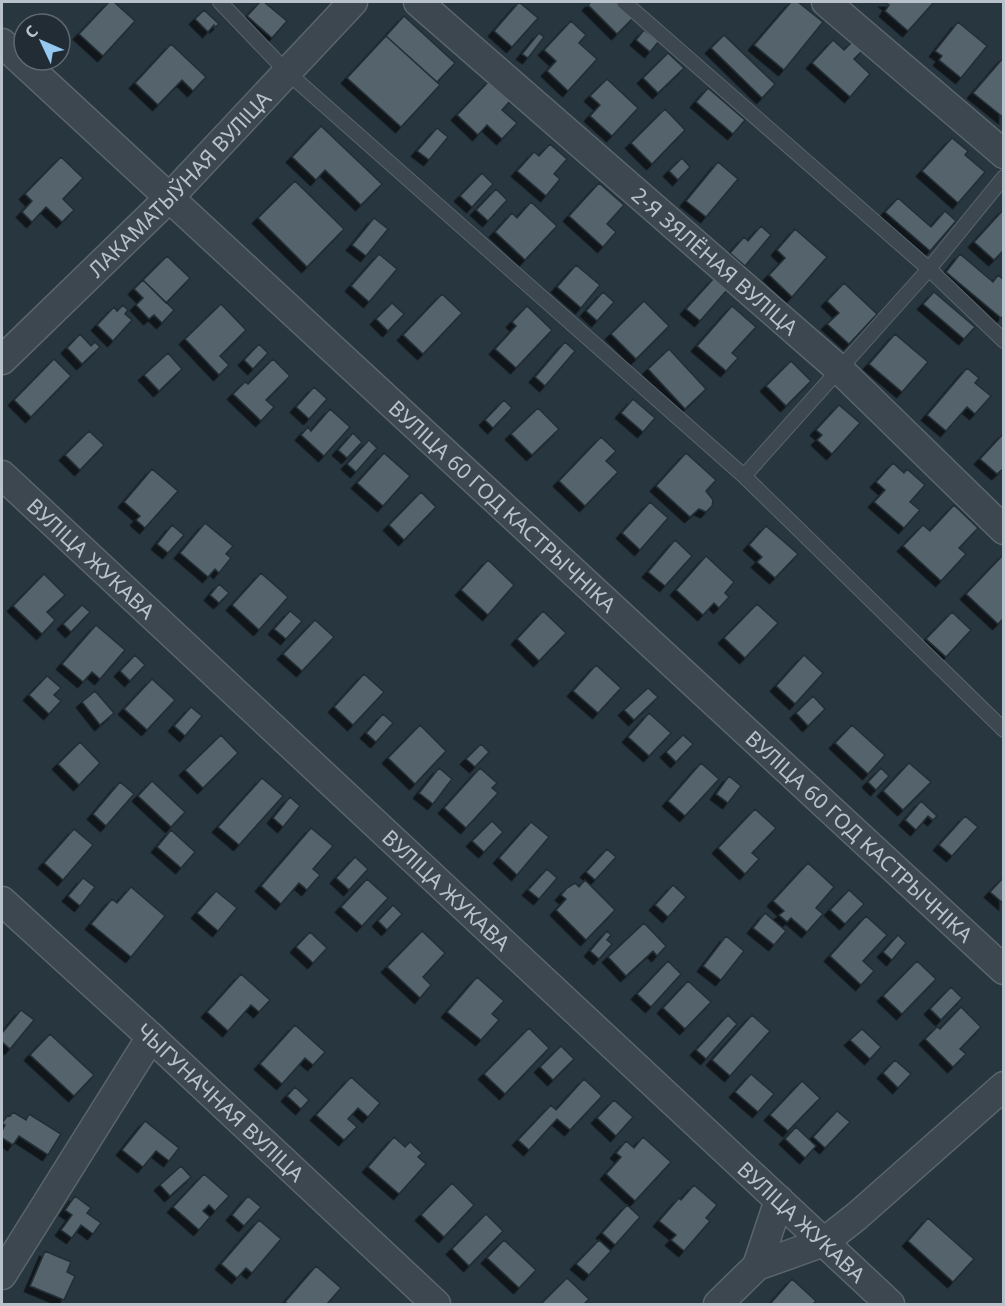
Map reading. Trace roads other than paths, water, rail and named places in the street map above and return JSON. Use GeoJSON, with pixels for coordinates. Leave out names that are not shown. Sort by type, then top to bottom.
{"type":"FeatureCollection","features":[{"type":"Feature","properties":{"kind":"street","name":"ЛАКАМАТЫЎНАЯ ВУЛІЦА"},"geometry":{"type":"LineString","coordinates":[[2,360],[169,198],[353,2]]}},
{"type":"Feature","properties":{"kind":"street","name":"2-Я ЗЯЛЁНАЯ ВУЛІЦА"},"geometry":{"type":"LineString","coordinates":[[418,2],[840,370],[1004,530]]}},
{"type":"Feature","properties":{"kind":"street"},"geometry":{"type":"LineString","coordinates":[[826,2],[1004,154]]}},
{"type":"Feature","properties":{"kind":"street","name":"ВУЛІЦА 60 ГОД КАСТРЫЧНІКА"},"geometry":{"type":"LineString","coordinates":[[2,43],[1004,970]]}},
{"type":"Feature","properties":{"kind":"street","name":"ВУЛІЦА ЖУКАВА"},"geometry":{"type":"LineString","coordinates":[[2,475],[890,1305]]}},
{"type":"Feature","properties":{"kind":"street","name":"ЧЫГУНАЧНАЯ ВУЛІЦА"},"geometry":{"type":"LineString","coordinates":[[2,901],[152,1036],[436,1305]]}},
{"type":"Feature","properties":{"kind":"street"},"geometry":{"type":"LineString","coordinates":[[2,1275],[152,1036]]}},
{"type":"Feature","properties":{"kind":"street"},"geometry":{"type":"LineString","coordinates":[[718,1305],[757,1266],[824,1242],[857,1216],[1004,1086]]}},
{"type":"Feature","properties":{"kind":"street"},"geometry":{"type":"LineString","coordinates":[[757,1266],[778,1200]]}},
{"type":"Feature","properties":{"kind":"lane"},"geometry":{"type":"LineString","coordinates":[[220,2],[287,72],[744,476],[1004,730]]}},
{"type":"Feature","properties":{"kind":"lane"},"geometry":{"type":"LineString","coordinates":[[624,2],[928,269],[1004,341]]}},
{"type":"Feature","properties":{"kind":"lane"},"geometry":{"type":"LineString","coordinates":[[744,476],[928,269],[1004,177]]}}]}
